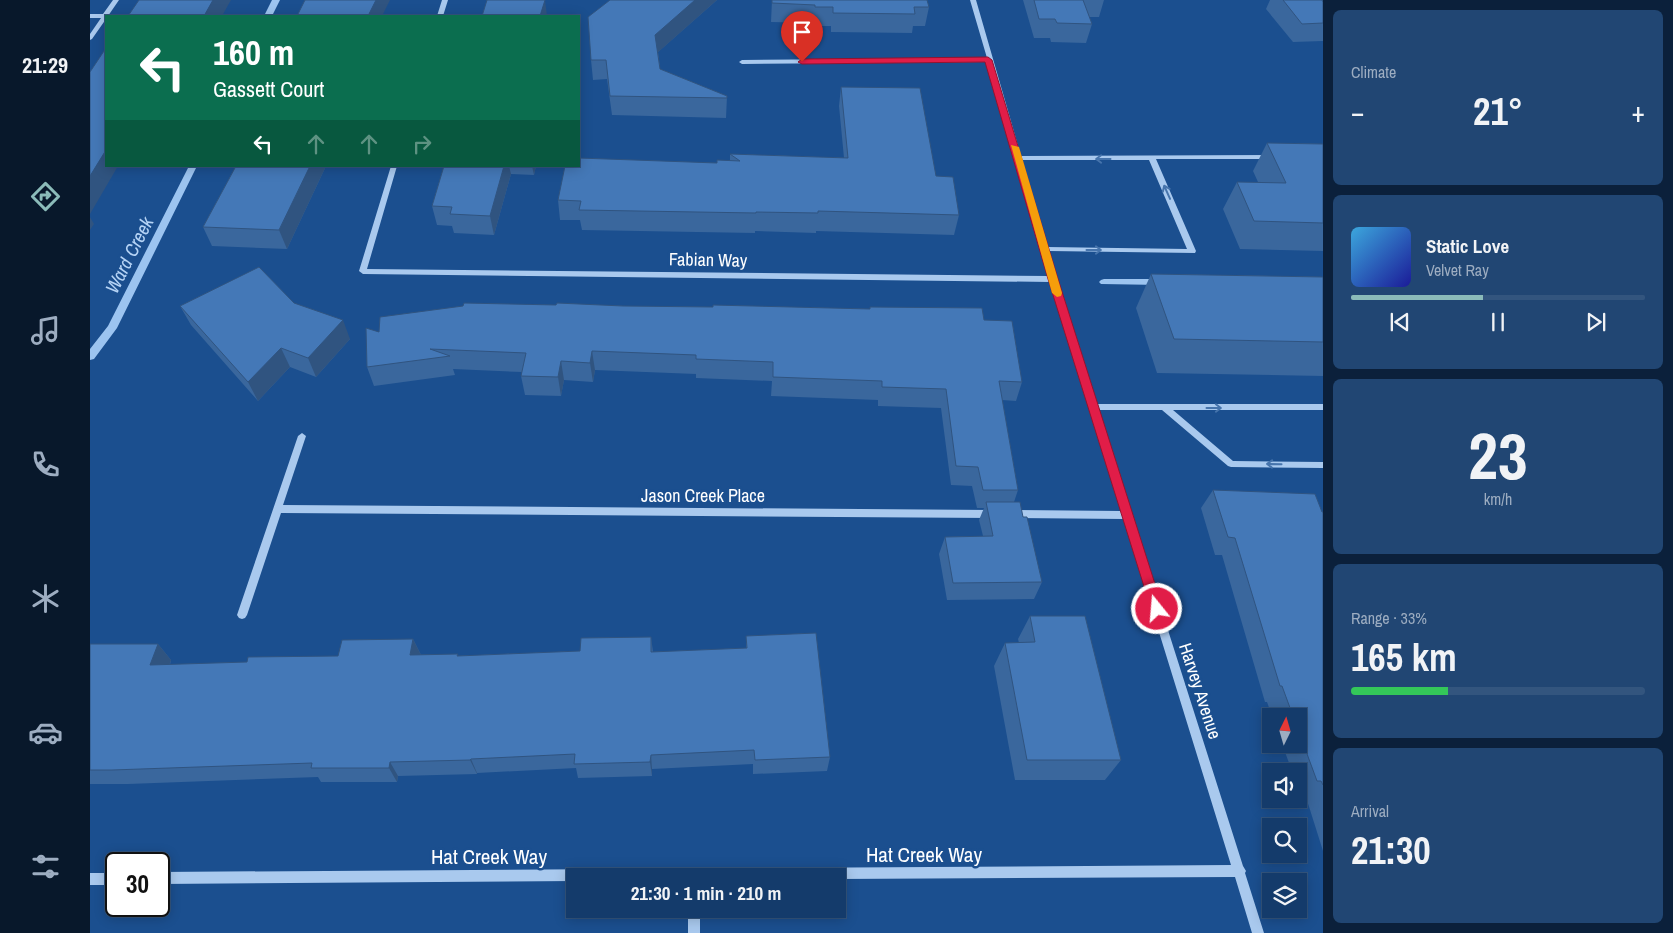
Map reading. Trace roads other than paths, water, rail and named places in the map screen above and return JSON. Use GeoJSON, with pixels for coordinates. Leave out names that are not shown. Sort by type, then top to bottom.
{"type":"FeatureCollection","features":[{"type":"Feature","properties":{"kind":"street"},"geometry":{"type":"LineString","coordinates":[[106,15],[116,0]]}},
{"type":"Feature","properties":{"kind":"street"},"geometry":{"type":"LineString","coordinates":[[440,15],[445,0]]}},
{"type":"Feature","properties":{"kind":"street","name":"Harvey Avenue"},"geometry":{"type":"LineString","coordinates":[[973,0],[988,60],[1053,279],[1258,933]]}},
{"type":"Feature","properties":{"kind":"street"},"geometry":{"type":"LineString","coordinates":[[90,16],[105,16]]}},
{"type":"Feature","properties":{"kind":"street"},"geometry":{"type":"LineString","coordinates":[[90,38],[105,16]]}},
{"type":"Feature","properties":{"kind":"street"},"geometry":{"type":"LineString","coordinates":[[742,62],[988,60]]}},
{"type":"Feature","properties":{"kind":"street"},"geometry":{"type":"LineString","coordinates":[[1018,158],[1152,159],[1269,157]]}},
{"type":"Feature","properties":{"kind":"street"},"geometry":{"type":"LineString","coordinates":[[1045,249],[1192,251],[1152,159]]}},
{"type":"Feature","properties":{"kind":"street"},"geometry":{"type":"LineString","coordinates":[[363,271],[394,167]]}},
{"type":"Feature","properties":{"kind":"street","name":"Fabian Way"},"geometry":{"type":"LineString","coordinates":[[363,271],[1053,279]]}},
{"type":"Feature","properties":{"kind":"street"},"geometry":{"type":"LineString","coordinates":[[1093,407],[1323,407]]}},
{"type":"Feature","properties":{"kind":"street"},"geometry":{"type":"LineString","coordinates":[[1165,408],[1231,464],[1323,465]]}},
{"type":"Feature","properties":{"kind":"street"},"geometry":{"type":"LineString","coordinates":[[242,615],[302,436]]}},
{"type":"Feature","properties":{"kind":"street","name":"Jason Creek Place"},"geometry":{"type":"LineString","coordinates":[[278,509],[1127,515]]}},
{"type":"Feature","properties":{"kind":"street","name":"Hat Creek Way"},"geometry":{"type":"LineString","coordinates":[[846,875],[1240,871]]}},
{"type":"Feature","properties":{"kind":"street","name":"Hat Creek Way"},"geometry":{"type":"LineString","coordinates":[[170,878],[566,876]]}},
{"type":"Feature","properties":{"kind":"street"},"geometry":{"type":"LineString","coordinates":[[90,879],[105,879]]}},
{"type":"Feature","properties":{"kind":"street"},"geometry":{"type":"LineString","coordinates":[[694,918],[694,933]]}},
{"type":"Feature","properties":{"kind":"waterway","name":"Ward Creek"},"geometry":{"type":"LineString","coordinates":[[268,15],[276,0]]}},
{"type":"Feature","properties":{"kind":"waterway","name":"Ward Creek"},"geometry":{"type":"LineString","coordinates":[[90,356],[112,328],[192,167]]}},
{"type":"Feature","properties":{"kind":"waterway"},"geometry":{"type":"LineString","coordinates":[[1104,282],[1161,282]]}}]}
